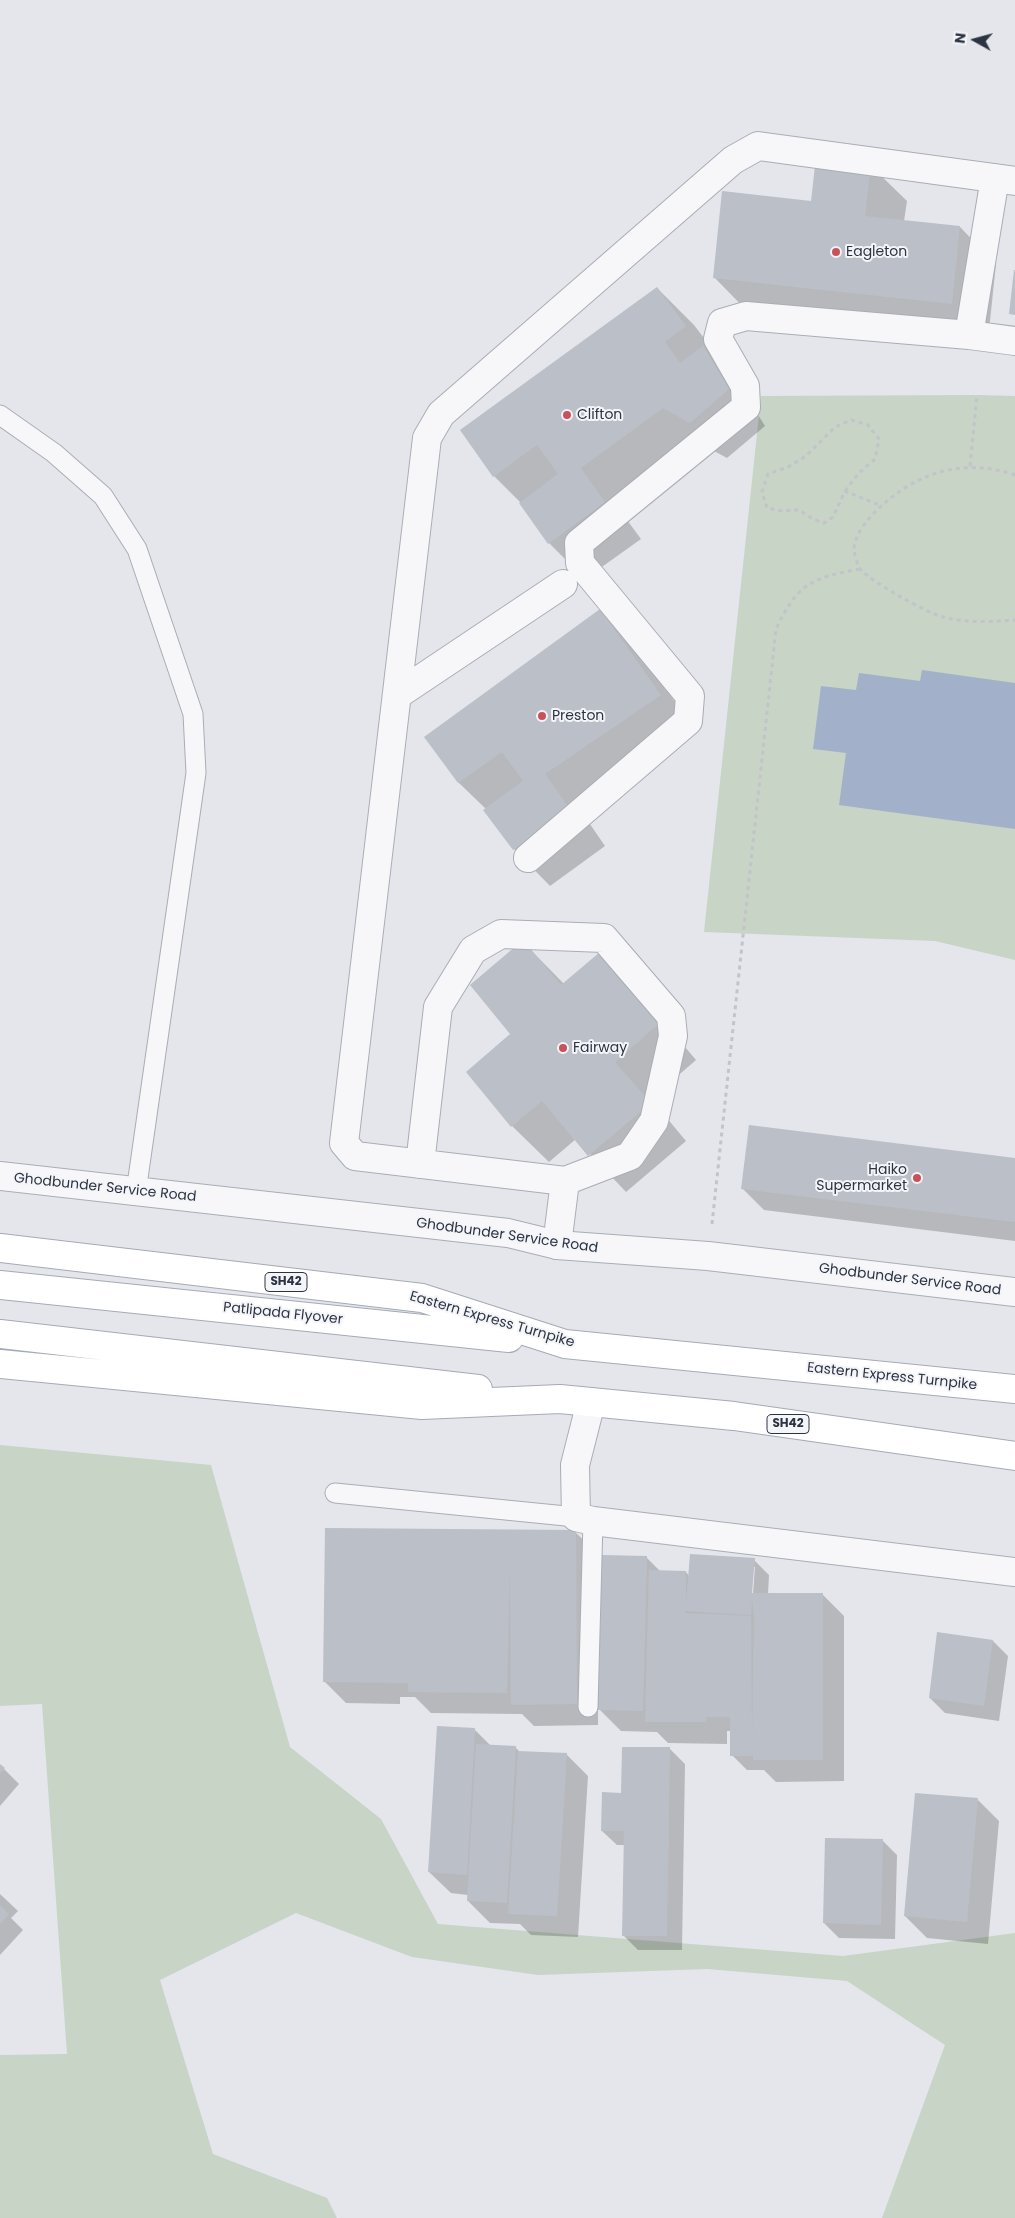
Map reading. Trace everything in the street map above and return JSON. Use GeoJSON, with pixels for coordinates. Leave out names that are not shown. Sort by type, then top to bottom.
{"type":"FeatureCollection","features":[{"type":"Feature","properties":{"kind":"main road","name":"Eastern Express Turnpike"},"geometry":{"type":"LineString","coordinates":[[0,1248],[422,1298],[565,1344],[1015,1389]]}},
{"type":"Feature","properties":{"kind":"main road","name":"Patlipada Flyover"},"geometry":{"type":"LineString","coordinates":[[0,1284],[565,1344]]}},
{"type":"Feature","properties":{"kind":"main road"},"geometry":{"type":"LineString","coordinates":[[0,1334],[560,1399]]}},
{"type":"Feature","properties":{"kind":"main road","name":"SH42"},"geometry":{"type":"LineString","coordinates":[[0,1364],[422,1405],[560,1399],[734,1416],[1015,1456]]}},
{"type":"Feature","properties":{"kind":"street"},"geometry":{"type":"LineString","coordinates":[[420,1164],[438,1007],[473,950],[501,934],[604,938],[671,1016],[673,1036],[654,1120],[630,1156],[565,1181],[420,1164],[356,1156],[344,1143],[427,438],[441,414],[733,160],[758,146],[1005,179],[969,335]]}},
{"type":"Feature","properties":{"kind":"street"},"geometry":{"type":"LineString","coordinates":[[528,858],[688,720],[690,696],[580,563],[579,543],[746,407],[745,386],[718,340],[722,323],[746,316],[969,335],[1015,341]]}},
{"type":"Feature","properties":{"kind":"street"},"geometry":{"type":"LineString","coordinates":[[397,695],[563,584]]}},
{"type":"Feature","properties":{"kind":"street","name":"Ghodbunder Service Road"},"geometry":{"type":"LineString","coordinates":[[0,1176],[508,1233],[557,1245],[708,1256],[1015,1292]]}},
{"type":"Feature","properties":{"kind":"street"},"geometry":{"type":"LineString","coordinates":[[557,1245],[565,1181]]}},
{"type":"Feature","properties":{"kind":"street"},"geometry":{"type":"LineString","coordinates":[[591,1402],[576,1465],[584,1519],[1015,1572]]}},
{"type":"Feature","properties":{"kind":"lane"},"geometry":{"type":"LineString","coordinates":[[0,415],[54,453],[103,496],[137,548],[193,714],[196,773],[136,1192]]}},
{"type":"Feature","properties":{"kind":"lane"},"geometry":{"type":"LineString","coordinates":[[335,1492],[584,1519],[588,1707]]}},
{"type":"Feature","properties":{"kind":"path"},"geometry":{"type":"LineString","coordinates":[[970,466],[977,395]]}},
{"type":"Feature","properties":{"kind":"path"},"geometry":{"type":"LineString","coordinates":[[851,420],[868,425],[879,439],[875,459],[859,473],[845,491],[832,518],[824,522],[813,519],[799,510],[782,511],[767,508],[762,492],[768,474],[806,456],[835,427],[851,420]]}},
{"type":"Feature","properties":{"kind":"path"},"geometry":{"type":"LineString","coordinates":[[1015,475],[1002,470],[970,466],[931,473],[893,495],[864,524],[854,549],[860,570],[904,599],[943,617],[994,622],[1015,620]]}},
{"type":"Feature","properties":{"kind":"path"},"geometry":{"type":"LineString","coordinates":[[845,491],[882,506]]}},
{"type":"Feature","properties":{"kind":"path"},"geometry":{"type":"LineString","coordinates":[[708,1256],[776,629],[789,602],[805,585],[830,574],[860,570]]}},
{"type":"Feature","properties":{"kind":"green space"},"geometry":{"type":"Polygon","coordinates":[[[761,396],[1015,396],[1015,960],[935,941],[704,932],[761,396]]]}},
{"type":"Feature","properties":{"kind":"green space"},"geometry":{"type":"Polygon","coordinates":[[[0,1445],[211,1465],[290,1747],[381,1819],[438,1924],[843,1956],[1015,1933],[1015,2218],[882,2218],[945,2045],[847,1981],[707,1969],[538,1975],[412,1957],[296,1913],[160,1980],[213,2154],[327,2198],[337,2218],[0,2218],[0,2055],[67,2054],[42,1704],[0,1706],[0,1445]]]}},
{"type":"Feature","properties":{"kind":"water"},"geometry":{"type":"Polygon","coordinates":[[[922,670],[1015,683],[1015,829],[839,805],[846,753],[813,749],[821,686],[856,690],[859,673],[920,681],[922,670]]]}},
{"type":"Feature","properties":{"kind":"building","name":"Eagleton"},"geometry":{"type":"Polygon","coordinates":[[[816,157],[871,163],[865,216],[960,226],[952,304],[713,278],[722,191],[811,201],[816,157]]]}},
{"type":"Feature","properties":{"kind":"building"},"geometry":{"type":"Polygon","coordinates":[[[1015,270],[1015,315],[1009,314],[1015,270]]]}},
{"type":"Feature","properties":{"kind":"building","name":"Clifton"},"geometry":{"type":"Polygon","coordinates":[[[657,287],[686,326],[665,342],[680,363],[703,346],[729,389],[690,423],[663,408],[581,468],[605,502],[548,544],[519,503],[558,474],[537,445],[493,477],[460,430],[657,287]]]}},
{"type":"Feature","properties":{"kind":"building","name":"Preston"},"geometry":{"type":"Polygon","coordinates":[[[600,609],[661,695],[545,774],[570,809],[513,850],[483,810],[523,781],[502,752],[458,783],[424,737],[600,609]]]}},
{"type":"Feature","properties":{"kind":"building","name":"Fairway"},"geometry":{"type":"Polygon","coordinates":[[[523,940],[561,985],[600,952],[660,1023],[615,1062],[651,1103],[588,1156],[542,1101],[511,1127],[466,1072],[510,1034],[470,985],[523,940]]]}},
{"type":"Feature","properties":{"kind":"building"},"geometry":{"type":"Polygon","coordinates":[[[749,1125],[1015,1158],[1015,1222],[741,1189],[749,1125]]]}},
{"type":"Feature","properties":{"kind":"building"},"geometry":{"type":"Polygon","coordinates":[[[325,1528],[576,1530],[577,1704],[511,1705],[510,1564],[507,1693],[408,1692],[408,1683],[323,1682],[325,1528]]]}},
{"type":"Feature","properties":{"kind":"building"},"geometry":{"type":"Polygon","coordinates":[[[690,1554],[755,1558],[752,1593],[823,1593],[823,1760],[753,1760],[753,1756],[730,1756],[730,1717],[706,1717],[706,1722],[645,1722],[649,1570],[686,1571],[686,1604],[690,1554]],[[752,1598],[751,1615],[685,1611],[685,1613],[751,1616],[752,1742],[754,1616],[752,1598]]]}},
{"type":"Feature","properties":{"kind":"building"},"geometry":{"type":"Polygon","coordinates":[[[602,1555],[647,1556],[643,1711],[598,1710],[602,1555]]]}},
{"type":"Feature","properties":{"kind":"building"},"geometry":{"type":"Polygon","coordinates":[[[937,1632],[993,1640],[984,1706],[929,1698],[937,1632]]]}},
{"type":"Feature","properties":{"kind":"building"},"geometry":{"type":"Polygon","coordinates":[[[437,1726],[475,1728],[467,1875],[428,1872],[437,1726]]]}},
{"type":"Feature","properties":{"kind":"building"},"geometry":{"type":"Polygon","coordinates":[[[476,1744],[516,1746],[507,1903],[467,1901],[476,1744]]]}},
{"type":"Feature","properties":{"kind":"building"},"geometry":{"type":"Polygon","coordinates":[[[622,1747],[670,1747],[667,1936],[622,1936],[624,1831],[601,1831],[602,1792],[621,1793],[622,1747]]]}},
{"type":"Feature","properties":{"kind":"building"},"geometry":{"type":"Polygon","coordinates":[[[518,1751],[567,1753],[557,1916],[508,1914],[518,1751]]]}},
{"type":"Feature","properties":{"kind":"building"},"geometry":{"type":"Polygon","coordinates":[[[0,1764],[5,1768],[0,1774],[0,1764]]]}},
{"type":"Feature","properties":{"kind":"building"},"geometry":{"type":"Polygon","coordinates":[[[915,1793],[978,1798],[967,1922],[904,1916],[915,1793]]]}},
{"type":"Feature","properties":{"kind":"building"},"geometry":{"type":"Polygon","coordinates":[[[825,1838],[883,1839],[881,1925],[823,1923],[825,1838]]]}},
{"type":"Feature","properties":{"kind":"building"},"geometry":{"type":"Polygon","coordinates":[[[0,1905],[9,1914],[0,1924],[0,1905]]]}},
{"type":"Feature","properties":{"kind":"place","name":"Eagleton"},"geometry":{"type":"Point","coordinates":[836,252]}},
{"type":"Feature","properties":{"kind":"place","name":"Clifton"},"geometry":{"type":"Point","coordinates":[567,415]}},
{"type":"Feature","properties":{"kind":"place","name":"Preston"},"geometry":{"type":"Point","coordinates":[542,716]}},
{"type":"Feature","properties":{"kind":"place","name":"Fairway"},"geometry":{"type":"Point","coordinates":[563,1048]}},
{"type":"Feature","properties":{"kind":"place","name":"Haiko Supermarket"},"geometry":{"type":"Point","coordinates":[917,1178]}}]}
